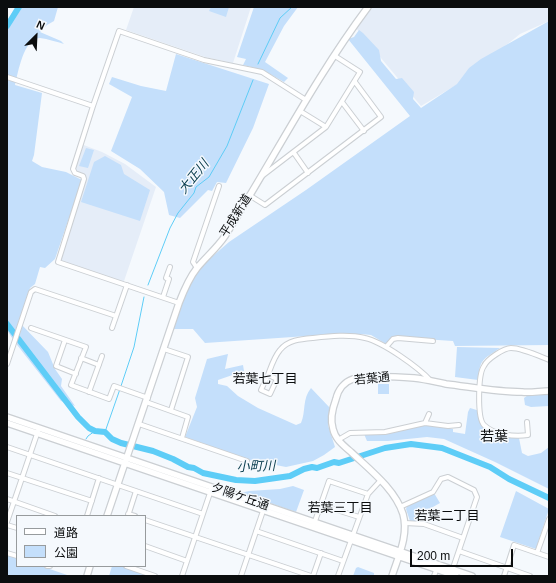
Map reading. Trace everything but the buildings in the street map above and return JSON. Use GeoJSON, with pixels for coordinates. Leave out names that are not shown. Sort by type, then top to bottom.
{"type":"FeatureCollection","features":[{"type":"Feature","properties":{"kind":"street","name":"平成新道"},"geometry":{"type":"LineString","coordinates":[[107,515],[179,303],[188,281],[197,268],[224,237],[306,100],[351,29],[368,7]]}},
{"type":"Feature","properties":{"kind":"street"},"geometry":{"type":"LineString","coordinates":[[179,303],[58,262],[84,179],[83,176],[75,173],[73,169],[93,106],[120,31],[204,60],[262,72],[306,100]]}},
{"type":"Feature","properties":{"kind":"street"},"geometry":{"type":"LineString","coordinates":[[260,178],[326,127],[356,82],[360,72],[335,56]]}},
{"type":"Feature","properties":{"kind":"street"},"geometry":{"type":"LineString","coordinates":[[8,78],[93,106]]}},
{"type":"Feature","properties":{"kind":"street"},"geometry":{"type":"LineString","coordinates":[[249,195],[265,205],[381,117],[356,82]]}},
{"type":"Feature","properties":{"kind":"street"},"geometry":{"type":"LineString","coordinates":[[342,102],[364,131]]}},
{"type":"Feature","properties":{"kind":"street"},"geometry":{"type":"LineString","coordinates":[[300,111],[326,127]]}},
{"type":"Feature","properties":{"kind":"street"},"geometry":{"type":"LineString","coordinates":[[294,153],[308,173]]}},
{"type":"Feature","properties":{"kind":"street"},"geometry":{"type":"LineString","coordinates":[[197,268],[193,262],[219,186]]}},
{"type":"Feature","properties":{"kind":"street"},"geometry":{"type":"LineString","coordinates":[[163,297],[168,279],[166,278],[170,267]]}},
{"type":"Feature","properties":{"kind":"street"},"geometry":{"type":"LineString","coordinates":[[112,328],[127,285]]}},
{"type":"Feature","properties":{"kind":"street"},"geometry":{"type":"LineString","coordinates":[[7,364],[9,350],[14,343],[31,292],[36,288],[116,316]]}},
{"type":"Feature","properties":{"kind":"street"},"geometry":{"type":"LineString","coordinates":[[31,328],[86,347],[71,385],[109,399],[114,386],[118,387],[188,417],[182,438]]}},
{"type":"Feature","properties":{"kind":"street"},"geometry":{"type":"LineString","coordinates":[[268,375],[277,379],[270,394],[261,390],[268,375],[280,350],[287,344],[296,340],[323,337],[357,336],[373,340],[386,347],[423,372],[432,381]]}},
{"type":"Feature","properties":{"kind":"street"},"geometry":{"type":"LineString","coordinates":[[386,347],[393,339],[398,338],[433,341]]}},
{"type":"Feature","properties":{"kind":"street"},"geometry":{"type":"LineString","coordinates":[[65,340],[56,366],[76,374]]}},
{"type":"Feature","properties":{"kind":"street"},"geometry":{"type":"LineString","coordinates":[[527,422],[528,435],[521,436],[507,435],[484,425],[480,417],[481,370],[490,358],[508,348],[518,349],[549,360]]}},
{"type":"Feature","properties":{"kind":"street"},"geometry":{"type":"LineString","coordinates":[[164,349],[188,358],[171,410]]}},
{"type":"Feature","properties":{"kind":"street"},"geometry":{"type":"LineString","coordinates":[[89,392],[102,356]]}},
{"type":"Feature","properties":{"kind":"street"},"geometry":{"type":"LineString","coordinates":[[81,358],[99,364]]}},
{"type":"Feature","properties":{"kind":"street","name":"若葉通"},"geometry":{"type":"LineString","coordinates":[[392,576],[403,543],[405,523],[400,507],[394,496],[338,440],[333,429],[334,404],[337,394],[346,383],[353,379],[401,377],[522,392],[549,391]]}},
{"type":"Feature","properties":{"kind":"street"},"geometry":{"type":"LineString","coordinates":[[425,423],[429,414]]}},
{"type":"Feature","properties":{"kind":"street","name":"夕陽ケ丘通"},"geometry":{"type":"LineString","coordinates":[[7,417],[38,431]]}},
{"type":"Feature","properties":{"kind":"street","name":"夕陽ケ丘通"},"geometry":{"type":"LineString","coordinates":[[7,423],[127,458],[211,490],[453,573],[472,576]]}},
{"type":"Feature","properties":{"kind":"street"},"geometry":{"type":"LineString","coordinates":[[338,440],[350,433],[385,432],[425,423],[448,426],[459,425]]}},
{"type":"Feature","properties":{"kind":"street"},"geometry":{"type":"LineString","coordinates":[[139,424],[247,461]]}},
{"type":"Feature","properties":{"kind":"street"},"geometry":{"type":"LineString","coordinates":[[7,524],[38,431]]}},
{"type":"Feature","properties":{"kind":"street"},"geometry":{"type":"LineString","coordinates":[[7,447],[203,514]]}},
{"type":"Feature","properties":{"kind":"street"},"geometry":{"type":"LineString","coordinates":[[7,473],[92,501]]}},
{"type":"Feature","properties":{"kind":"street"},"geometry":{"type":"LineString","coordinates":[[400,507],[433,492],[442,480],[448,477],[474,490],[477,497],[453,573]]}},
{"type":"Feature","properties":{"kind":"street"},"geometry":{"type":"LineString","coordinates":[[87,515],[99,478]]}},
{"type":"Feature","properties":{"kind":"street"},"geometry":{"type":"LineString","coordinates":[[314,525],[329,481],[368,494]]}},
{"type":"Feature","properties":{"kind":"street"},"geometry":{"type":"LineString","coordinates":[[338,576],[368,494],[380,481]]}},
{"type":"Feature","properties":{"kind":"street"},"geometry":{"type":"LineString","coordinates":[[182,576],[211,490]]}},
{"type":"Feature","properties":{"kind":"street"},"geometry":{"type":"LineString","coordinates":[[128,515],[136,491]]}},
{"type":"Feature","properties":{"kind":"street"},"geometry":{"type":"LineString","coordinates":[[7,499],[52,515]]}},
{"type":"Feature","properties":{"kind":"street"},"geometry":{"type":"LineString","coordinates":[[321,504],[359,517]]}},
{"type":"Feature","properties":{"kind":"street"},"geometry":{"type":"LineString","coordinates":[[241,576],[264,508]]}},
{"type":"Feature","properties":{"kind":"street"},"geometry":{"type":"LineString","coordinates":[[537,553],[549,519]]}},
{"type":"Feature","properties":{"kind":"street"},"geometry":{"type":"LineString","coordinates":[[146,520],[312,576],[321,553]]}},
{"type":"Feature","properties":{"kind":"street"},"geometry":{"type":"LineString","coordinates":[[405,523],[424,524],[463,538]]}},
{"type":"Feature","properties":{"kind":"street"},"geometry":{"type":"LineString","coordinates":[[256,531],[343,561]]}},
{"type":"Feature","properties":{"kind":"street"},"geometry":{"type":"LineString","coordinates":[[504,576],[514,545],[549,557]]}},
{"type":"Feature","properties":{"kind":"street"},"geometry":{"type":"LineString","coordinates":[[146,546],[187,561]]}},
{"type":"Feature","properties":{"kind":"street"},"geometry":{"type":"LineString","coordinates":[[459,551],[530,576]]}},
{"type":"Feature","properties":{"kind":"street"},"geometry":{"type":"LineString","coordinates":[[129,567],[152,576]]}},
{"type":"Feature","properties":{"kind":"street"},"geometry":{"type":"LineString","coordinates":[[434,576],[437,567]]}},
{"type":"Feature","properties":{"kind":"shaded area"},"geometry":{"type":"Polygon","coordinates":[[[134,7],[251,7],[233,63],[205,57],[126,30],[134,7]]]}},
{"type":"Feature","properties":{"kind":"shaded area"},"geometry":{"type":"Polygon","coordinates":[[[373,7],[549,7],[549,21],[520,34],[458,84],[421,106],[356,28],[373,7]]]}},
{"type":"Feature","properties":{"kind":"shaded area"},"geometry":{"type":"Polygon","coordinates":[[[81,144],[102,152],[125,164],[156,187],[123,284],[58,262],[84,179],[75,173],[73,169],[81,144]]]}},
{"type":"Feature","properties":{"kind":"green space"},"geometry":{"type":"Polygon","coordinates":[[[15,7],[58,7],[54,21],[40,32],[61,41],[64,44],[43,38],[34,39],[26,49],[15,85],[42,93],[32,161],[42,167],[66,172],[82,180],[55,259],[45,268],[40,267],[35,284],[30,288],[20,323],[48,352],[55,369],[62,379],[61,386],[75,406],[61,401],[7,330],[7,23],[15,7]]]}},
{"type":"Feature","properties":{"kind":"green space"},"geometry":{"type":"Polygon","coordinates":[[[211,7],[229,7],[226,17],[209,11],[211,7]]]}},
{"type":"Feature","properties":{"kind":"green space"},"geometry":{"type":"Polygon","coordinates":[[[254,7],[298,7],[284,26],[265,62],[288,78],[284,82],[263,70],[243,65],[246,59],[237,57],[254,7]]]}},
{"type":"Feature","properties":{"kind":"green space"},"geometry":{"type":"Polygon","coordinates":[[[549,21],[549,345],[455,346],[453,341],[393,337],[386,344],[371,335],[361,334],[322,335],[205,343],[193,329],[173,329],[183,298],[198,269],[229,242],[306,190],[410,116],[348,39],[354,37],[359,30],[363,33],[379,50],[381,61],[396,79],[402,78],[414,92],[413,99],[421,108],[457,84],[469,68],[481,59],[549,21]]]}},
{"type":"Feature","properties":{"kind":"green space"},"geometry":{"type":"Polygon","coordinates":[[[176,54],[269,84],[253,128],[226,183],[217,182],[212,191],[208,190],[180,218],[169,215],[164,192],[140,169],[111,151],[132,97],[109,84],[112,77],[141,86],[166,91],[176,54]]]}},
{"type":"Feature","properties":{"kind":"green space"},"geometry":{"type":"Polygon","coordinates":[[[86,148],[94,150],[88,168],[79,166],[86,148]]]}},
{"type":"Feature","properties":{"kind":"green space"},"geometry":{"type":"Polygon","coordinates":[[[105,156],[121,165],[124,174],[150,190],[140,221],[81,202],[94,162],[105,156]]]}},
{"type":"Feature","properties":{"kind":"green space"},"geometry":{"type":"Polygon","coordinates":[[[457,347],[500,348],[483,360],[480,367],[478,380],[455,377],[457,347]]]}},
{"type":"Feature","properties":{"kind":"green space"},"geometry":{"type":"Polygon","coordinates":[[[228,354],[225,369],[243,365],[244,371],[218,380],[218,384],[227,386],[238,396],[258,408],[296,425],[301,423],[306,397],[311,388],[330,408],[328,425],[335,447],[313,461],[286,467],[250,460],[185,437],[197,407],[195,398],[207,359],[228,354]]]}},
{"type":"Feature","properties":{"kind":"green space"},"geometry":{"type":"Polygon","coordinates":[[[378,384],[389,384],[389,394],[378,394],[378,384]]]}},
{"type":"Feature","properties":{"kind":"green space"},"geometry":{"type":"Polygon","coordinates":[[[549,394],[549,406],[531,407],[525,405],[524,398],[528,395],[549,394]]]}},
{"type":"Feature","properties":{"kind":"green space"},"geometry":{"type":"Polygon","coordinates":[[[470,408],[480,411],[480,422],[492,433],[519,438],[522,453],[528,456],[541,453],[549,447],[549,489],[444,439],[427,437],[388,441],[367,441],[364,434],[426,424],[453,429],[453,432],[465,434],[468,412],[470,408]]]}},
{"type":"Feature","properties":{"kind":"green space"},"geometry":{"type":"Polygon","coordinates":[[[293,486],[304,490],[296,512],[241,493],[280,489],[293,486]]]}},
{"type":"Feature","properties":{"kind":"green space"},"geometry":{"type":"Polygon","coordinates":[[[516,491],[549,509],[536,549],[500,537],[516,491]]]}},
{"type":"Feature","properties":{"kind":"green space"},"geometry":{"type":"Polygon","coordinates":[[[434,493],[440,503],[424,512],[421,523],[410,521],[406,509],[407,506],[434,493]]]}},
{"type":"Feature","properties":{"kind":"green space"},"geometry":{"type":"Polygon","coordinates":[[[7,554],[16,558],[16,567],[44,567],[70,576],[7,576],[7,554]]]}},
{"type":"Feature","properties":{"kind":"green space"},"geometry":{"type":"Polygon","coordinates":[[[112,567],[124,567],[149,576],[109,576],[112,567]]]}},
{"type":"Feature","properties":{"kind":"green space"},"geometry":{"type":"Polygon","coordinates":[[[358,567],[374,573],[374,576],[353,576],[356,568],[358,567]]]}},
{"type":"Feature","properties":{"kind":"waterway","name":"小町川"},"geometry":{"type":"LineString","coordinates":[[7,26],[19,7]]}},
{"type":"Feature","properties":{"kind":"waterway","name":"大正川"},"geometry":{"type":"LineString","coordinates":[[258,64],[280,18],[292,7]]}},
{"type":"Feature","properties":{"kind":"waterway","name":"大正川"},"geometry":{"type":"LineString","coordinates":[[148,285],[170,228],[178,213],[194,193],[196,187],[209,177],[227,146],[253,80]]}},
{"type":"Feature","properties":{"kind":"waterway","name":"大正川"},"geometry":{"type":"LineString","coordinates":[[121,386],[134,347],[144,297]]}},
{"type":"Feature","properties":{"kind":"waterway","name":"小町川"},"geometry":{"type":"LineString","coordinates":[[7,324],[78,417],[89,428],[95,431],[105,432],[112,439],[121,443],[153,451],[203,473],[236,480],[255,481],[290,476],[304,469],[312,467],[317,468],[334,462],[339,463],[385,448],[411,444],[442,448],[490,467],[509,479],[549,498]]}},
{"type":"Feature","properties":{"kind":"waterway","name":"大正川"},"geometry":{"type":"LineString","coordinates":[[105,432],[120,389]]}},
{"type":"Feature","properties":{"kind":"waterway"},"geometry":{"type":"LineString","coordinates":[[86,439],[95,431]]}},
{"type":"Feature","properties":{"kind":"district","name":"若葉七丁目"},"geometry":{"type":"Point","coordinates":[265,379]}},
{"type":"Feature","properties":{"kind":"district","name":"若葉"},"geometry":{"type":"Point","coordinates":[494,437]}},
{"type":"Feature","properties":{"kind":"district","name":"若葉三丁目"},"geometry":{"type":"Point","coordinates":[340,508]}},
{"type":"Feature","properties":{"kind":"district","name":"若葉二丁目"},"geometry":{"type":"Point","coordinates":[447,516]}}]}
